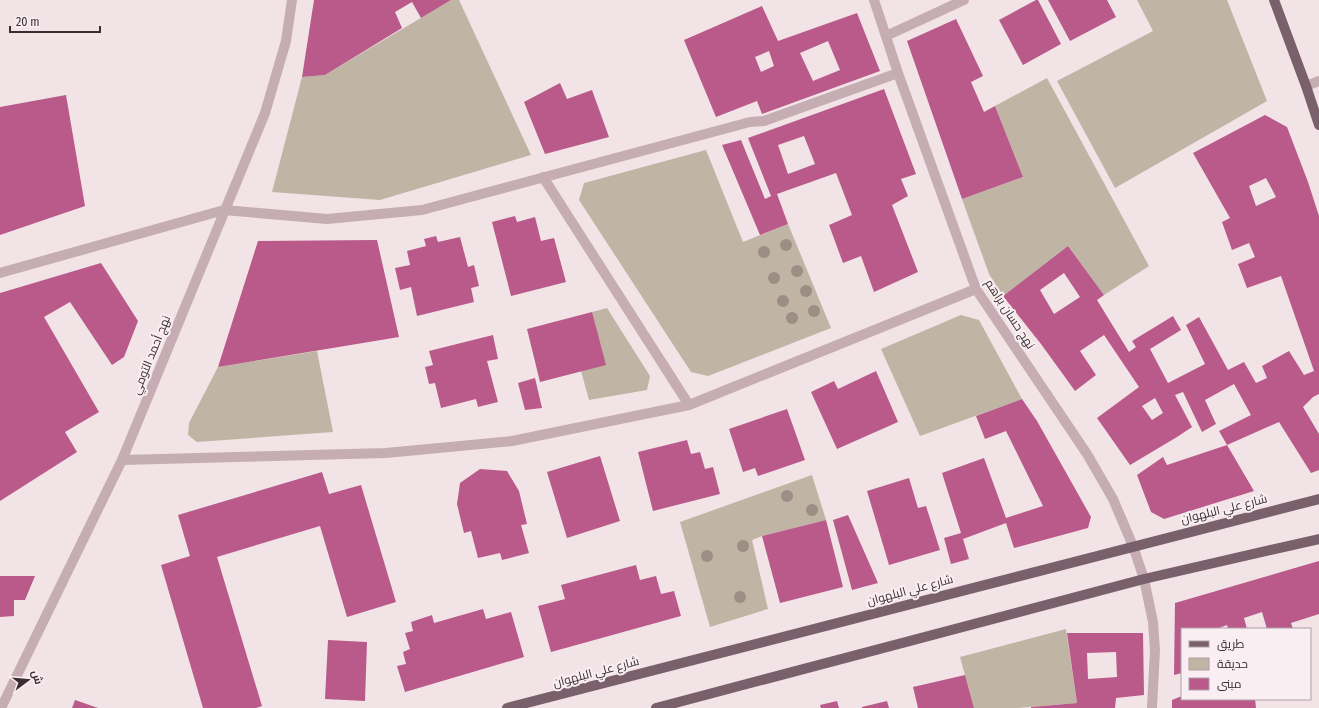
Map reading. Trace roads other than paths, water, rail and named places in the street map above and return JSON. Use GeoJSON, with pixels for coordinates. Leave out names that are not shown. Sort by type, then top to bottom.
{"type":"FeatureCollection","features":[{"type":"Feature","properties":{"kind":"main road"},"geometry":{"type":"LineString","coordinates":[[1274,0],[1319,125]]}},
{"type":"Feature","properties":{"kind":"main road","name":"شارع علي البلهوان"},"geometry":{"type":"LineString","coordinates":[[508,708],[1319,499]]}},
{"type":"Feature","properties":{"kind":"main road"},"geometry":{"type":"LineString","coordinates":[[656,708],[1144,579],[1319,539]]}},
{"type":"Feature","properties":{"kind":"street","name":"نهج أحمد التومي"},"geometry":{"type":"LineString","coordinates":[[1,708],[122,460],[265,113],[286,41],[292,0]]}},
{"type":"Feature","properties":{"kind":"street","name":"نهج حسان براهم"},"geometry":{"type":"LineString","coordinates":[[874,0],[898,73],[976,289],[1087,454],[1113,498],[1133,546],[1144,579],[1153,622],[1155,650],[1152,708]]}},
{"type":"Feature","properties":{"kind":"street"},"geometry":{"type":"LineString","coordinates":[[886,36],[964,0]]}},
{"type":"Feature","properties":{"kind":"street"},"geometry":{"type":"LineString","coordinates":[[0,273],[224,210],[327,219],[422,210],[750,122],[764,121],[898,73]]}},
{"type":"Feature","properties":{"kind":"street"},"geometry":{"type":"LineString","coordinates":[[1306,86],[1319,81]]}},
{"type":"Feature","properties":{"kind":"street"},"geometry":{"type":"LineString","coordinates":[[543,177],[689,405]]}},
{"type":"Feature","properties":{"kind":"street"},"geometry":{"type":"LineString","coordinates":[[122,460],[386,452],[512,441],[689,405],[976,289]]}}]}
